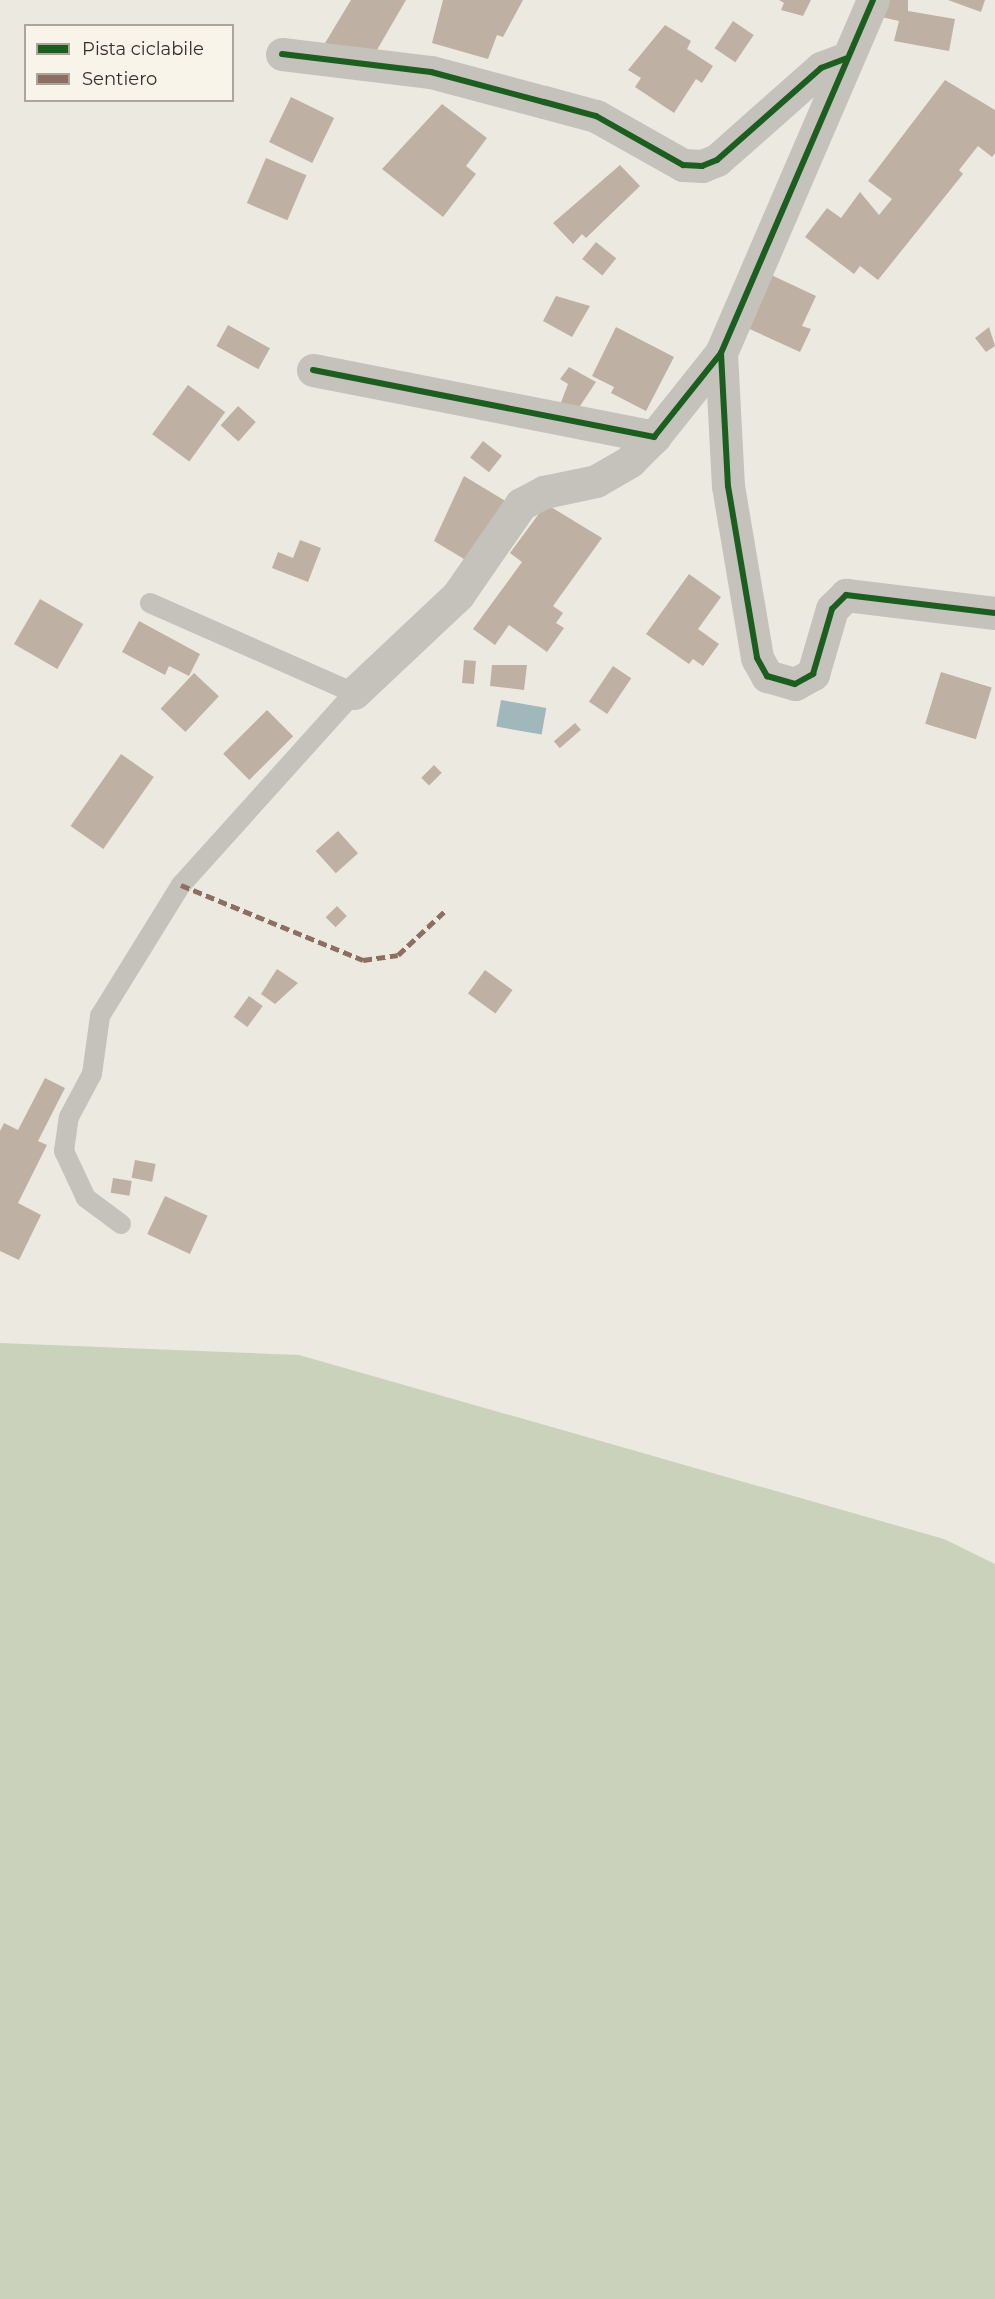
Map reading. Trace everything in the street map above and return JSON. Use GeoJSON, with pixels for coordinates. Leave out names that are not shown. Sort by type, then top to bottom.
{"type":"FeatureCollection","features":[{"type":"Feature","properties":{"kind":"street"},"geometry":{"type":"LineString","coordinates":[[354,693],[458,595],[521,504],[544,492],[596,481],[630,461],[654,437],[721,353],[845,58],[873,0]]}},
{"type":"Feature","properties":{"kind":"street"},"geometry":{"type":"LineString","coordinates":[[282,54],[431,72],[544,102],[596,116],[683,165],[702,166],[717,160],[821,68],[845,58]]}},
{"type":"Feature","properties":{"kind":"street"},"geometry":{"type":"LineString","coordinates":[[721,353],[728,486],[757,658],[766,676],[795,684],[813,674],[832,609],[846,595],[995,613]]}},
{"type":"Feature","properties":{"kind":"street"},"geometry":{"type":"LineString","coordinates":[[313,370],[654,437]]}},
{"type":"Feature","properties":{"kind":"lane"},"geometry":{"type":"LineString","coordinates":[[121,1224],[86,1198],[64,1152],[69,1118],[92,1074],[100,1016],[181,885],[354,693],[150,603]]}},
{"type":"Feature","properties":{"kind":"green space"},"geometry":{"type":"Polygon","coordinates":[[[0,1343],[299,1355],[944,1539],[995,1564],[995,2299],[0,2299],[0,1343]]]}},
{"type":"Feature","properties":{"kind":"water"},"geometry":{"type":"Polygon","coordinates":[[[501,700],[546,708],[542,735],[496,727],[501,700]]]}},
{"type":"Feature","properties":{"kind":"building"},"geometry":{"type":"Polygon","coordinates":[[[351,0],[406,0],[374,55],[322,48],[351,0]]]}},
{"type":"Feature","properties":{"kind":"building"},"geometry":{"type":"Polygon","coordinates":[[[443,0],[523,0],[503,37],[497,35],[488,59],[432,43],[443,0]]]}},
{"type":"Feature","properties":{"kind":"building"},"geometry":{"type":"Polygon","coordinates":[[[779,0],[811,0],[803,16],[781,10],[784,3],[779,0]]]}},
{"type":"Feature","properties":{"kind":"building"},"geometry":{"type":"Polygon","coordinates":[[[887,0],[908,0],[908,11],[955,19],[949,51],[894,41],[899,21],[877,16],[887,0]]]}},
{"type":"Feature","properties":{"kind":"building"},"geometry":{"type":"Polygon","coordinates":[[[948,0],[985,0],[981,12],[948,0]]]}},
{"type":"Feature","properties":{"kind":"building"},"geometry":{"type":"Polygon","coordinates":[[[733,21],[754,35],[735,62],[715,48],[733,21]]]}},
{"type":"Feature","properties":{"kind":"building"},"geometry":{"type":"Polygon","coordinates":[[[665,25],[691,41],[687,49],[713,66],[702,83],[696,79],[674,113],[635,87],[641,78],[628,70],[665,25]]]}},
{"type":"Feature","properties":{"kind":"building"},"geometry":{"type":"Polygon","coordinates":[[[945,80],[995,110],[995,153],[992,157],[978,146],[959,170],[963,174],[878,280],[860,266],[854,274],[805,237],[827,208],[841,218],[860,192],[879,215],[892,199],[868,181],[945,80]]]}},
{"type":"Feature","properties":{"kind":"building"},"geometry":{"type":"Polygon","coordinates":[[[291,97],[334,118],[312,163],[269,142],[291,97]]]}},
{"type":"Feature","properties":{"kind":"building"},"geometry":{"type":"Polygon","coordinates":[[[442,104],[487,138],[466,166],[476,174],[443,217],[382,169],[442,104]]]}},
{"type":"Feature","properties":{"kind":"building"},"geometry":{"type":"Polygon","coordinates":[[[266,158],[307,175],[287,220],[247,203],[266,158]]]}},
{"type":"Feature","properties":{"kind":"building"},"geometry":{"type":"Polygon","coordinates":[[[620,165],[640,186],[586,238],[582,234],[573,244],[553,223],[620,165]]]}},
{"type":"Feature","properties":{"kind":"building"},"geometry":{"type":"Polygon","coordinates":[[[596,242],[616,258],[602,275],[582,259],[596,242]]]}},
{"type":"Feature","properties":{"kind":"building"},"geometry":{"type":"Polygon","coordinates":[[[767,273],[816,296],[802,326],[811,329],[800,352],[743,326],[767,273]]]}},
{"type":"Feature","properties":{"kind":"building"},"geometry":{"type":"Polygon","coordinates":[[[556,296],[590,306],[572,337],[543,321],[556,296]]]}},
{"type":"Feature","properties":{"kind":"building"},"geometry":{"type":"Polygon","coordinates":[[[228,325],[270,348],[258,369],[216,346],[228,325]]]}},
{"type":"Feature","properties":{"kind":"building"},"geometry":{"type":"Polygon","coordinates":[[[616,327],[674,357],[646,411],[611,393],[614,387],[592,376],[616,327]]]}},
{"type":"Feature","properties":{"kind":"building"},"geometry":{"type":"Polygon","coordinates":[[[989,327],[995,346],[986,352],[975,338],[989,327]]]}},
{"type":"Feature","properties":{"kind":"building"},"geometry":{"type":"Polygon","coordinates":[[[569,367],[596,382],[578,409],[560,405],[568,384],[560,379],[569,367]]]}},
{"type":"Feature","properties":{"kind":"building"},"geometry":{"type":"Polygon","coordinates":[[[188,385],[225,412],[189,461],[152,434],[188,385]]]}},
{"type":"Feature","properties":{"kind":"building"},"geometry":{"type":"Polygon","coordinates":[[[238,406],[256,422],[238,441],[221,425],[238,406]]]}},
{"type":"Feature","properties":{"kind":"building"},"geometry":{"type":"Polygon","coordinates":[[[483,441],[502,456],[489,472],[470,458],[483,441]]]}},
{"type":"Feature","properties":{"kind":"building"},"geometry":{"type":"Polygon","coordinates":[[[464,476],[507,502],[469,562],[434,541],[464,476]]]}},
{"type":"Feature","properties":{"kind":"building"},"geometry":{"type":"Polygon","coordinates":[[[546,504],[602,538],[553,606],[563,613],[556,623],[564,628],[547,652],[509,625],[495,645],[473,629],[522,562],[510,553],[546,504]]]}},
{"type":"Feature","properties":{"kind":"building"},"geometry":{"type":"Polygon","coordinates":[[[300,540],[321,548],[308,582],[272,568],[278,552],[293,558],[300,540]]]}},
{"type":"Feature","properties":{"kind":"building"},"geometry":{"type":"Polygon","coordinates":[[[689,574],[721,597],[698,629],[719,644],[703,666],[693,659],[689,664],[646,634],[689,574]]]}},
{"type":"Feature","properties":{"kind":"building"},"geometry":{"type":"Polygon","coordinates":[[[40,599],[83,624],[57,669],[14,644],[40,599]]]}},
{"type":"Feature","properties":{"kind":"building"},"geometry":{"type":"Polygon","coordinates":[[[139,621],[200,654],[189,676],[169,666],[165,675],[122,652],[139,621]]]}},
{"type":"Feature","properties":{"kind":"building"},"geometry":{"type":"Polygon","coordinates":[[[464,660],[476,661],[474,684],[462,683],[464,660]]]}},
{"type":"Feature","properties":{"kind":"building"},"geometry":{"type":"Polygon","coordinates":[[[492,665],[527,665],[524,690],[490,686],[492,665]]]}},
{"type":"Feature","properties":{"kind":"building"},"geometry":{"type":"Polygon","coordinates":[[[613,666],[631,678],[607,714],[589,702],[613,666]]]}},
{"type":"Feature","properties":{"kind":"building"},"geometry":{"type":"Polygon","coordinates":[[[941,672],[992,687],[976,739],[925,724],[941,672]]]}},
{"type":"Feature","properties":{"kind":"building"},"geometry":{"type":"Polygon","coordinates":[[[194,673],[219,696],[185,732],[161,709],[194,673]]]}},
{"type":"Feature","properties":{"kind":"building"},"geometry":{"type":"Polygon","coordinates":[[[267,710],[293,736],[249,780],[223,754],[267,710]]]}},
{"type":"Feature","properties":{"kind":"building"},"geometry":{"type":"Polygon","coordinates":[[[575,723],[581,730],[560,748],[554,741],[575,723]]]}},
{"type":"Feature","properties":{"kind":"building"},"geometry":{"type":"Polygon","coordinates":[[[121,754],[154,777],[103,849],[71,826],[121,754]]]}},
{"type":"Feature","properties":{"kind":"building"},"geometry":{"type":"Polygon","coordinates":[[[434,765],[442,773],[429,786],[421,778],[434,765]]]}},
{"type":"Feature","properties":{"kind":"building"},"geometry":{"type":"Polygon","coordinates":[[[338,831],[358,853],[336,873],[316,851],[338,831]]]}},
{"type":"Feature","properties":{"kind":"building"},"geometry":{"type":"Polygon","coordinates":[[[337,906],[347,916],[336,927],[326,917],[337,906]]]}},
{"type":"Feature","properties":{"kind":"building"},"geometry":{"type":"Polygon","coordinates":[[[277,969],[298,983],[275,1004],[261,994],[277,969]]]}},
{"type":"Feature","properties":{"kind":"building"},"geometry":{"type":"Polygon","coordinates":[[[485,970],[513,990],[495,1013],[468,993],[485,970]]]}},
{"type":"Feature","properties":{"kind":"building"},"geometry":{"type":"Polygon","coordinates":[[[249,996],[263,1006],[247,1027],[234,1017],[249,996]]]}},
{"type":"Feature","properties":{"kind":"building"},"geometry":{"type":"Polygon","coordinates":[[[45,1078],[65,1088],[38,1141],[47,1145],[18,1203],[41,1215],[19,1260],[0,1251],[0,1131],[4,1123],[18,1130],[45,1078]]]}},
{"type":"Feature","properties":{"kind":"building"},"geometry":{"type":"Polygon","coordinates":[[[135,1160],[156,1164],[152,1182],[132,1178],[135,1160]]]}},
{"type":"Feature","properties":{"kind":"building"},"geometry":{"type":"Polygon","coordinates":[[[113,1178],[132,1181],[129,1196],[111,1193],[113,1178]]]}},
{"type":"Feature","properties":{"kind":"building"},"geometry":{"type":"Polygon","coordinates":[[[165,1196],[208,1216],[190,1254],[147,1234],[165,1196]]]}},
{"type":"Feature","properties":{"kind":"marked path"},"geometry":{"type":"LineString","coordinates":[[181,885],[363,960],[398,955],[446,910]]}},
{"type":"Feature","properties":{"kind":"cycle path"},"geometry":{"type":"LineString","coordinates":[[313,370],[654,437],[721,353],[873,0]]}},
{"type":"Feature","properties":{"kind":"cycle path"},"geometry":{"type":"LineString","coordinates":[[282,54],[431,72],[544,102],[596,116],[683,165],[702,166],[717,160],[821,68],[845,59]]}},
{"type":"Feature","properties":{"kind":"cycle path"},"geometry":{"type":"LineString","coordinates":[[721,353],[728,486],[757,658],[767,676],[795,684],[813,674],[832,609],[846,595],[995,613]]}}]}
